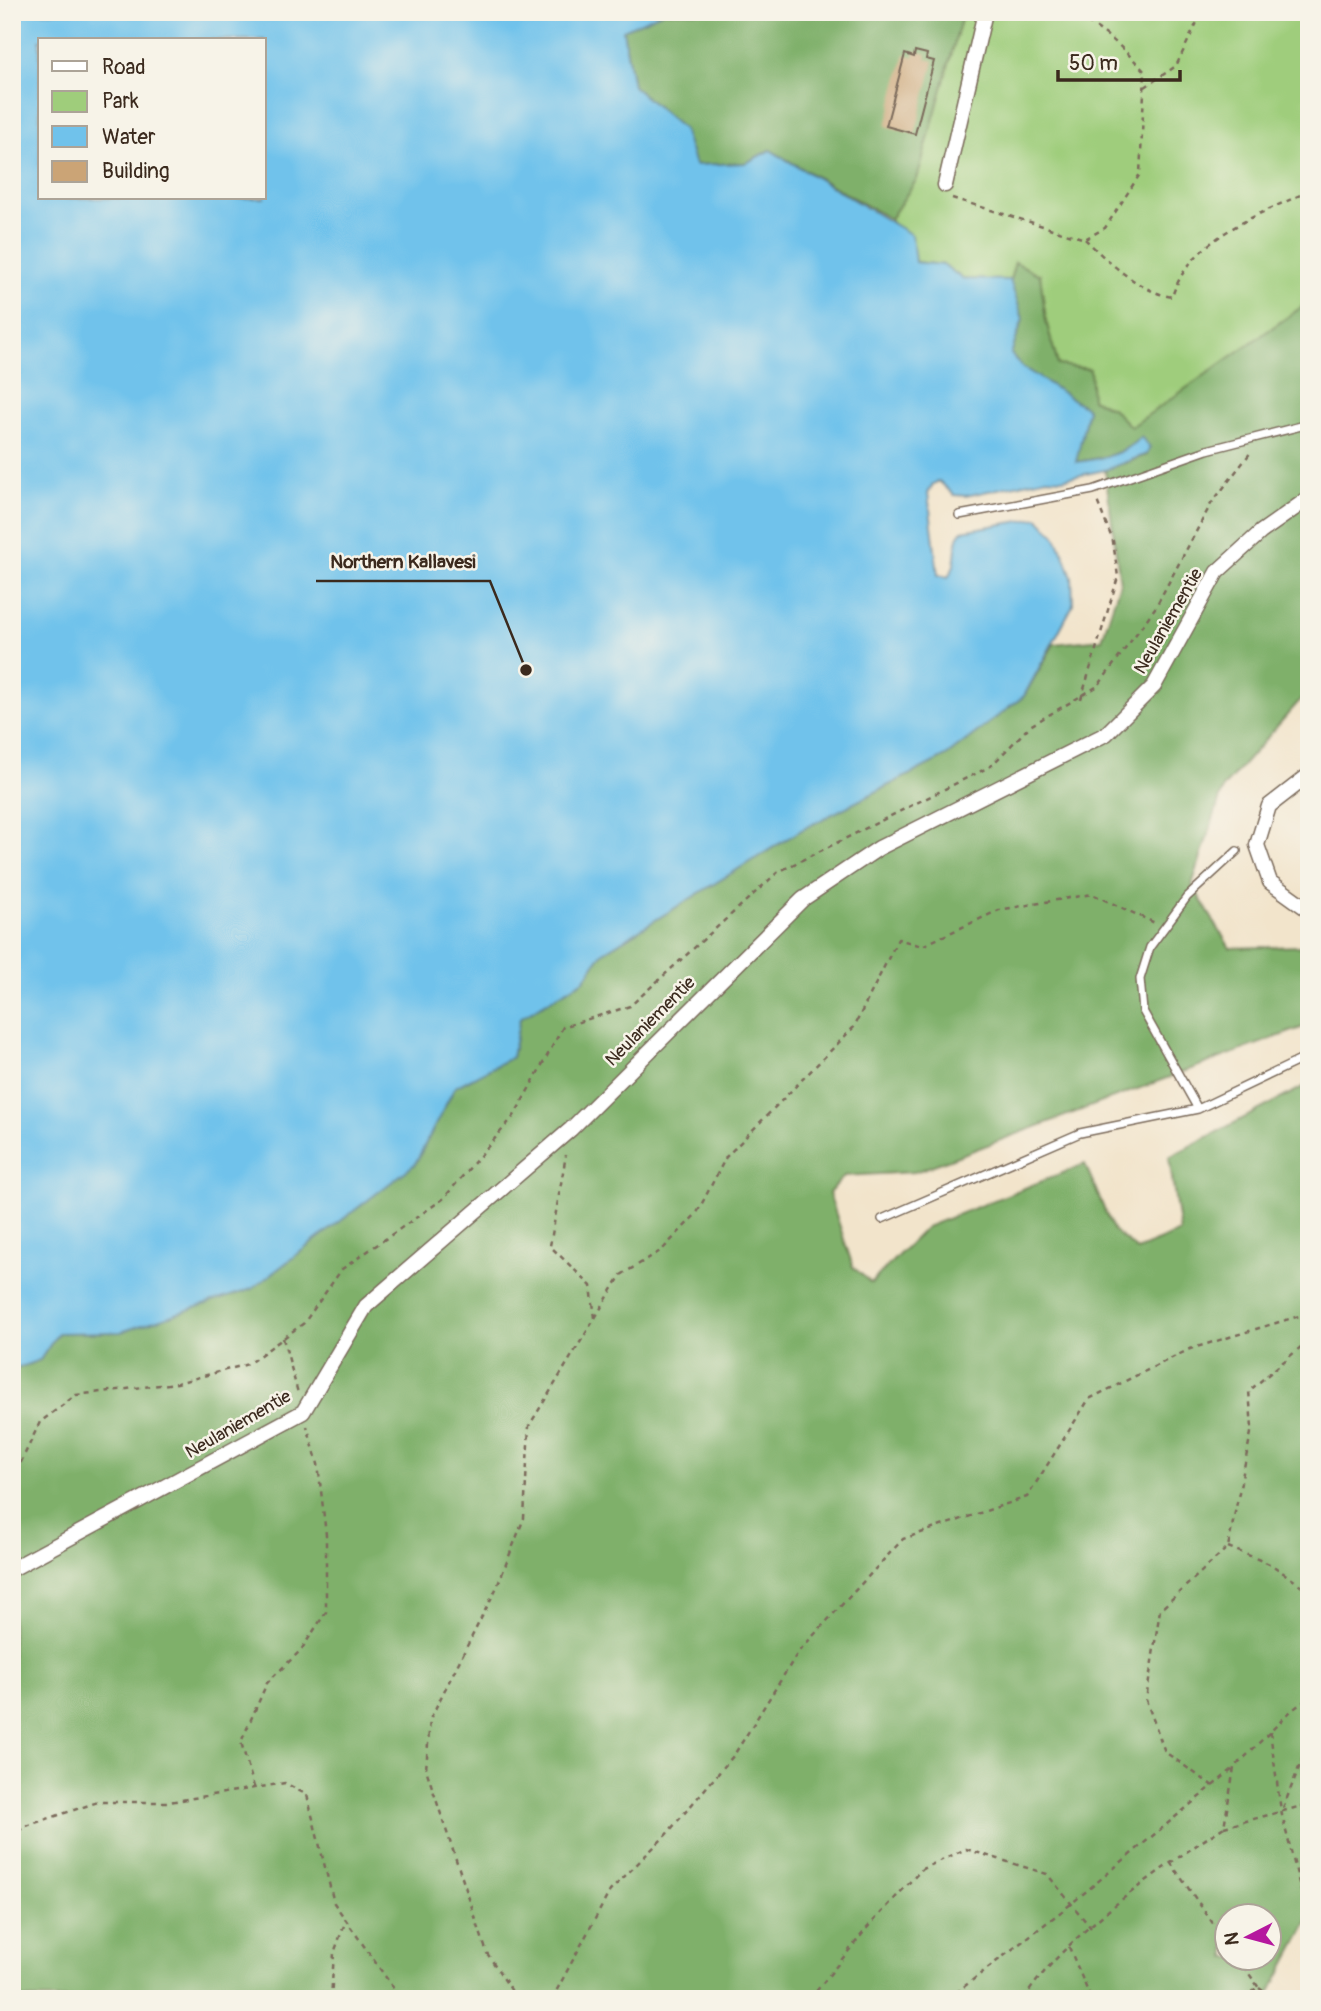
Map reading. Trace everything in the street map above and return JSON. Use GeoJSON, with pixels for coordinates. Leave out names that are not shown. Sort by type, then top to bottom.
{"type":"FeatureCollection","features":[{"type":"Feature","properties":{"kind":"street"},"geometry":{"type":"LineString","coordinates":[[945,185],[985,12]]}},
{"type":"Feature","properties":{"kind":"street","name":"Neulaniementie"},"geometry":{"type":"LineString","coordinates":[[12,1569],[303,1412],[366,1306],[570,1129],[803,899],[879,848],[1106,734],[1154,686],[1217,572],[1261,532],[1309,498]]}},
{"type":"Feature","properties":{"kind":"street"},"geometry":{"type":"LineString","coordinates":[[1309,775],[1269,806],[1257,845],[1270,882],[1309,910]]}},
{"type":"Feature","properties":{"kind":"lane"},"geometry":{"type":"LineString","coordinates":[[959,515],[1093,490],[1207,450],[1309,424]]}},
{"type":"Feature","properties":{"kind":"lane"},"geometry":{"type":"LineString","coordinates":[[1198,1109],[1143,1011],[1140,979],[1150,947],[1187,897],[1237,851]]}},
{"type":"Feature","properties":{"kind":"lane"},"geometry":{"type":"LineString","coordinates":[[882,1220],[1080,1133],[1198,1109],[1309,1056]]}},
{"type":"Feature","properties":{"kind":"path"},"geometry":{"type":"LineString","coordinates":[[1058,12],[1078,16],[1105,34],[1145,72],[1140,174],[1105,228],[1085,239]]}},
{"type":"Feature","properties":{"kind":"path"},"geometry":{"type":"LineString","coordinates":[[1144,87],[1176,66],[1202,12]]}},
{"type":"Feature","properties":{"kind":"path"},"geometry":{"type":"LineString","coordinates":[[945,185],[943,196],[1085,239],[1106,259],[1159,295],[1172,297],[1177,280],[1222,233],[1309,191]]}},
{"type":"Feature","properties":{"kind":"path"},"geometry":{"type":"LineString","coordinates":[[12,1481],[40,1422],[76,1395],[189,1380],[248,1364],[304,1323],[342,1269],[443,1199],[514,1116],[563,1027],[631,1006],[778,872],[991,766],[1030,726],[1081,699],[1098,686],[1155,608],[1211,504],[1264,436]]}},
{"type":"Feature","properties":{"kind":"path"},"geometry":{"type":"LineString","coordinates":[[1081,699],[1118,577],[1113,541],[1093,490]]}},
{"type":"Feature","properties":{"kind":"path"},"geometry":{"type":"LineString","coordinates":[[517,1999],[486,1953],[426,1769],[430,1719],[497,1587],[524,1517],[529,1426],[594,1318],[621,1275],[662,1250],[697,1213],[726,1157],[854,1027],[898,939],[922,946],[999,911],[1092,894],[1164,928]]}},
{"type":"Feature","properties":{"kind":"path"},"geometry":{"type":"LineString","coordinates":[[566,1155],[550,1246],[591,1286],[594,1318]]}},
{"type":"Feature","properties":{"kind":"path"},"geometry":{"type":"LineString","coordinates":[[552,1999],[610,1891],[665,1836],[734,1755],[799,1651],[903,1539],[1027,1497],[1089,1399],[1190,1349],[1308,1314]]}},
{"type":"Feature","properties":{"kind":"path"},"geometry":{"type":"LineString","coordinates":[[254,1787],[241,1742],[267,1683],[301,1650],[326,1612],[326,1535],[318,1464],[283,1338]]}},
{"type":"Feature","properties":{"kind":"path"},"geometry":{"type":"LineString","coordinates":[[1213,1786],[1165,1752],[1146,1700],[1160,1610],[1228,1547],[1252,1428],[1249,1391],[1309,1339]]}},
{"type":"Feature","properties":{"kind":"path"},"geometry":{"type":"LineString","coordinates":[[1228,1547],[1272,1565],[1309,1591]]}},
{"type":"Feature","properties":{"kind":"path"},"geometry":{"type":"LineString","coordinates":[[948,1999],[1071,1904],[1213,1786],[1292,1710],[1309,1698]]}},
{"type":"Feature","properties":{"kind":"path"},"geometry":{"type":"LineString","coordinates":[[1270,1732],[1282,1811],[1309,1923]]}},
{"type":"Feature","properties":{"kind":"path"},"geometry":{"type":"LineString","coordinates":[[1282,1811],[1309,1742]]}},
{"type":"Feature","properties":{"kind":"path"},"geometry":{"type":"LineString","coordinates":[[1224,1827],[1234,1768]]}},
{"type":"Feature","properties":{"kind":"path"},"geometry":{"type":"LineString","coordinates":[[12,1840],[23,1827],[97,1802],[169,1802],[285,1783],[307,1795],[334,1903],[401,1999]]}},
{"type":"Feature","properties":{"kind":"path"},"geometry":{"type":"LineString","coordinates":[[1024,1999],[1069,1947],[1170,1861],[1224,1827],[1309,1804]]}},
{"type":"Feature","properties":{"kind":"path"},"geometry":{"type":"LineString","coordinates":[[810,1999],[867,1928],[922,1869],[966,1849],[1047,1874],[1091,1928]]}},
{"type":"Feature","properties":{"kind":"path"},"geometry":{"type":"LineString","coordinates":[[1170,1861],[1212,1921]]}},
{"type":"Feature","properties":{"kind":"path"},"geometry":{"type":"LineString","coordinates":[[331,1999],[334,1953],[346,1920]]}},
{"type":"Feature","properties":{"kind":"path"},"geometry":{"type":"LineString","coordinates":[[1069,1947],[1091,1999]]}},
{"type":"Feature","properties":{"kind":"path"},"geometry":{"type":"LineString","coordinates":[[1248,1972],[1259,1988],[1274,1999]]}},
{"type":"Feature","properties":{"kind":"path"},"geometry":{"type":"LineString","coordinates":[[1240,1999],[1259,1988]]}},
{"type":"Feature","properties":{"kind":"green space"},"geometry":{"type":"Polygon","coordinates":[[[663,12],[963,12],[917,179],[890,219],[770,150],[746,163],[695,165],[683,129],[633,86],[623,30],[663,12]]]}},
{"type":"Feature","properties":{"kind":"green space"},"geometry":{"type":"Polygon","coordinates":[[[963,12],[1309,12],[1309,302],[1131,428],[1112,408],[1092,399],[1058,365],[1046,321],[1040,275],[1014,338],[944,265],[915,262],[890,219],[917,178],[963,12]]]}},
{"type":"Feature","properties":{"kind":"green space"},"geometry":{"type":"Polygon","coordinates":[[[1015,262],[1040,275],[1046,321],[1058,365],[1090,369],[1092,399],[1112,408],[1131,427],[1309,302],[1309,690],[1223,788],[1192,885],[1230,948],[1304,946],[1309,949],[1309,1025],[915,1172],[844,1176],[829,1193],[853,1267],[871,1283],[926,1227],[1085,1164],[1113,1230],[1137,1250],[1180,1232],[1169,1157],[1309,1084],[1309,1920],[1282,1971],[1282,1902],[1212,1902],[1212,1972],[1281,1972],[1267,1999],[12,1999],[12,1370],[40,1360],[58,1333],[121,1332],[415,1164],[455,1087],[512,1057],[520,1018],[584,980],[602,953],[803,829],[946,756],[1024,696],[1054,644],[1102,639],[1120,583],[1105,470],[1147,455],[1141,437],[1119,452],[1076,462],[1088,409],[1021,366],[1011,354],[1023,319],[1010,280],[1015,262]]]}},
{"type":"Feature","properties":{"kind":"water"},"geometry":{"type":"Polygon","coordinates":[[[22,12],[663,12],[623,30],[633,86],[683,129],[695,165],[746,163],[770,150],[912,235],[915,262],[944,265],[963,279],[1010,280],[1023,319],[1011,354],[1021,366],[1088,409],[1076,462],[1103,458],[1119,452],[1141,437],[1150,447],[1147,454],[1105,470],[1062,479],[1047,478],[966,496],[954,495],[939,481],[933,484],[928,493],[938,575],[948,577],[952,572],[962,531],[1038,518],[1055,535],[1072,577],[1073,605],[1024,696],[946,756],[803,829],[602,953],[584,980],[520,1018],[512,1057],[455,1087],[415,1164],[252,1289],[121,1332],[58,1333],[40,1360],[12,1370],[12,24],[22,12]]]}},
{"type":"Feature","properties":{"kind":"building"},"geometry":{"type":"Polygon","coordinates":[[[915,51],[927,54],[926,59],[934,61],[915,134],[886,126],[905,54],[914,57],[915,51]]]}},
{"type":"Feature","properties":{"kind":"place","name":"Northern Kallavesi"},"geometry":{"type":"Point","coordinates":[526,670]}}]}
